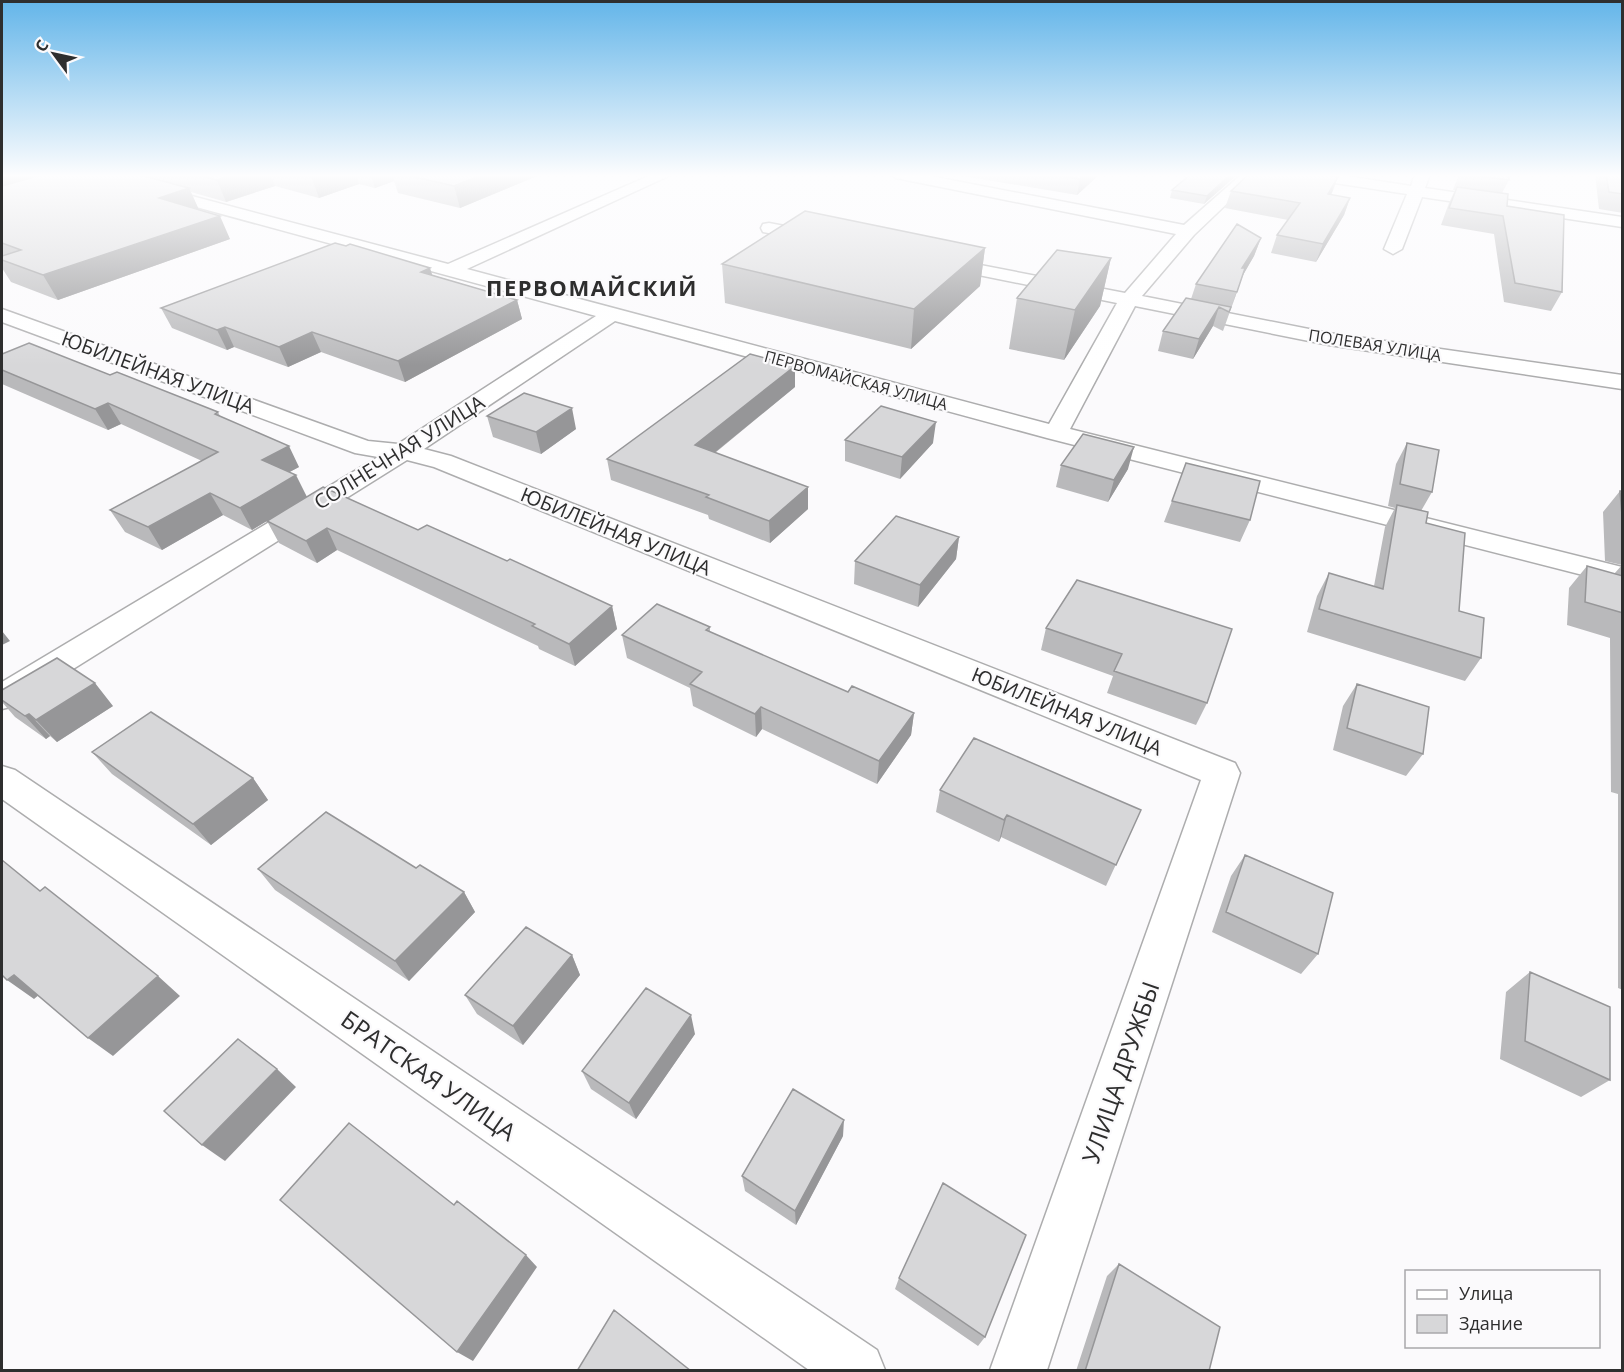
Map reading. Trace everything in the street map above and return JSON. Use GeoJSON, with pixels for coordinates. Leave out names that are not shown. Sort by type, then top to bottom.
{"type":"FeatureCollection","features":[{"type":"Feature","properties":{"kind":"street","name":"ПЕРВОМАЙСКАЯ УЛИЦА"},"geometry":{"type":"LineString","coordinates":[[324,238],[1056,433],[1623,576]]}},
{"type":"Feature","properties":{"kind":"street"},"geometry":{"type":"LineString","coordinates":[[448,271],[522,238]]}},
{"type":"Feature","properties":{"kind":"street"},"geometry":{"type":"LineString","coordinates":[[819,238],[838,242]]}},
{"type":"Feature","properties":{"kind":"street"},"geometry":{"type":"LineString","coordinates":[[1056,433],[1128,301],[1182,238]]}},
{"type":"Feature","properties":{"kind":"street"},"geometry":{"type":"LineString","coordinates":[[1393,249],[1397,238]]}},
{"type":"Feature","properties":{"kind":"street","name":"ПОЛЕВАЯ УЛИЦА"},"geometry":{"type":"LineString","coordinates":[[918,258],[1329,339],[1623,382]]}},
{"type":"Feature","properties":{"kind":"street","name":"ЮБИЛЕЙНАЯ УЛИЦА"},"geometry":{"type":"LineString","coordinates":[[2,315],[364,448],[404,452],[442,461],[1222,773]]}},
{"type":"Feature","properties":{"kind":"street","name":"СОЛНЕЧНАЯ УЛИЦА"},"geometry":{"type":"LineString","coordinates":[[2,696],[404,452],[609,315]]}},
{"type":"Feature","properties":{"kind":"street","name":"УЛИЦА ДРУЖБЫ"},"geometry":{"type":"LineString","coordinates":[[1018,1371],[1222,773]]}},
{"type":"Feature","properties":{"kind":"street","name":"БРАТСКАЯ УЛИЦА"},"geometry":{"type":"LineString","coordinates":[[2,780],[857,1371]]}},
{"type":"Feature","properties":{"kind":"building"},"geometry":{"type":"Polygon","coordinates":[[[2,238],[154,238],[43,275],[2,260],[2,256],[21,250],[2,243],[2,238]]]}},
{"type":"Feature","properties":{"kind":"building"},"geometry":{"type":"Polygon","coordinates":[[[763,238],[936,238],[985,248],[914,309],[722,264],[763,238]]]}},
{"type":"Feature","properties":{"kind":"building"},"geometry":{"type":"Polygon","coordinates":[[[1227,238],[1261,238],[1242,268],[1245,268],[1237,292],[1196,284],[1227,238]]]}},
{"type":"Feature","properties":{"kind":"building"},"geometry":{"type":"Polygon","coordinates":[[[1292,238],[1327,238],[1323,244],[1292,238]]]}},
{"type":"Feature","properties":{"kind":"building"},"geometry":{"type":"Polygon","coordinates":[[[1507,238],[1563,238],[1562,292],[1515,283],[1507,238]]]}},
{"type":"Feature","properties":{"kind":"building"},"geometry":{"type":"Polygon","coordinates":[[[335,243],[346,246],[350,244],[430,268],[421,272],[517,300],[398,361],[312,332],[279,347],[225,327],[217,330],[161,308],[335,243]]]}},
{"type":"Feature","properties":{"kind":"building"},"geometry":{"type":"Polygon","coordinates":[[[1057,250],[1111,258],[1075,310],[1017,298],[1057,250]]]}},
{"type":"Feature","properties":{"kind":"building"},"geometry":{"type":"Polygon","coordinates":[[[1186,298],[1231,307],[1229,312],[1219,307],[1199,339],[1163,331],[1186,298]]]}},
{"type":"Feature","properties":{"kind":"building"},"geometry":{"type":"Polygon","coordinates":[[[29,343],[110,375],[117,372],[218,412],[215,414],[289,446],[262,460],[296,475],[240,508],[210,493],[148,527],[110,510],[218,452],[108,403],[95,409],[2,370],[2,354],[29,343]]]}},
{"type":"Feature","properties":{"kind":"building"},"geometry":{"type":"Polygon","coordinates":[[[750,354],[795,366],[695,445],[808,487],[769,521],[706,497],[709,495],[607,459],[750,354]]]}},
{"type":"Feature","properties":{"kind":"building"},"geometry":{"type":"Polygon","coordinates":[[[524,393],[572,408],[536,432],[487,416],[524,393]]]}},
{"type":"Feature","properties":{"kind":"building"},"geometry":{"type":"Polygon","coordinates":[[[881,406],[936,422],[902,457],[845,440],[881,406]]]}},
{"type":"Feature","properties":{"kind":"building"},"geometry":{"type":"Polygon","coordinates":[[[1083,434],[1134,447],[1114,480],[1061,465],[1083,434]]]}},
{"type":"Feature","properties":{"kind":"building"},"geometry":{"type":"Polygon","coordinates":[[[1407,443],[1439,450],[1432,492],[1400,484],[1407,443]]]}},
{"type":"Feature","properties":{"kind":"building"},"geometry":{"type":"Polygon","coordinates":[[[1186,463],[1260,481],[1250,520],[1172,501],[1186,463]]]}},
{"type":"Feature","properties":{"kind":"building"},"geometry":{"type":"Polygon","coordinates":[[[323,487],[418,530],[427,525],[507,561],[510,559],[612,606],[569,644],[532,626],[535,624],[327,528],[306,541],[267,521],[323,487]]]}},
{"type":"Feature","properties":{"kind":"building"},"geometry":{"type":"Polygon","coordinates":[[[1620,491],[1623,491],[1623,528],[1620,491]]]}},
{"type":"Feature","properties":{"kind":"building"},"geometry":{"type":"Polygon","coordinates":[[[1397,505],[1428,512],[1426,523],[1465,533],[1459,611],[1484,618],[1481,658],[1319,609],[1329,573],[1383,589],[1397,505]]]}},
{"type":"Feature","properties":{"kind":"building"},"geometry":{"type":"Polygon","coordinates":[[[896,516],[959,537],[920,585],[855,561],[896,516]]]}},
{"type":"Feature","properties":{"kind":"building"},"geometry":{"type":"Polygon","coordinates":[[[1587,566],[1623,576],[1623,613],[1585,602],[1587,566]]]}},
{"type":"Feature","properties":{"kind":"building"},"geometry":{"type":"Polygon","coordinates":[[[1077,580],[1232,629],[1207,703],[1114,671],[1122,654],[1046,628],[1077,580]]]}},
{"type":"Feature","properties":{"kind":"building"},"geometry":{"type":"Polygon","coordinates":[[[657,604],[710,627],[706,630],[848,692],[852,686],[914,713],[879,761],[761,707],[755,714],[690,684],[702,672],[622,635],[657,604]]]}},
{"type":"Feature","properties":{"kind":"building"},"geometry":{"type":"Polygon","coordinates":[[[57,658],[95,683],[36,720],[29,714],[25,716],[2,700],[2,690],[57,658]]]}},
{"type":"Feature","properties":{"kind":"building"},"geometry":{"type":"Polygon","coordinates":[[[1357,684],[1429,707],[1423,754],[1347,728],[1357,684]]]}},
{"type":"Feature","properties":{"kind":"building"},"geometry":{"type":"Polygon","coordinates":[[[151,712],[253,778],[193,824],[92,752],[151,712]]]}},
{"type":"Feature","properties":{"kind":"building"},"geometry":{"type":"Polygon","coordinates":[[[974,738],[1141,810],[1116,865],[1007,815],[1004,820],[940,790],[974,738]]]}},
{"type":"Feature","properties":{"kind":"building"},"geometry":{"type":"Polygon","coordinates":[[[326,812],[416,868],[420,865],[464,892],[395,961],[258,869],[326,812]]]}},
{"type":"Feature","properties":{"kind":"building"},"geometry":{"type":"Polygon","coordinates":[[[1245,855],[1333,893],[1318,954],[1226,912],[1245,855]]]}},
{"type":"Feature","properties":{"kind":"building"},"geometry":{"type":"Polygon","coordinates":[[[2,860],[40,891],[45,887],[158,976],[88,1038],[14,975],[7,980],[2,975],[2,860]]]}},
{"type":"Feature","properties":{"kind":"building"},"geometry":{"type":"Polygon","coordinates":[[[526,927],[572,955],[513,1026],[465,995],[526,927]]]}},
{"type":"Feature","properties":{"kind":"building"},"geometry":{"type":"Polygon","coordinates":[[[1530,972],[1610,1007],[1610,1080],[1525,1041],[1530,972]]]}},
{"type":"Feature","properties":{"kind":"building"},"geometry":{"type":"Polygon","coordinates":[[[646,988],[691,1015],[629,1103],[582,1071],[646,988]]]}},
{"type":"Feature","properties":{"kind":"building"},"geometry":{"type":"Polygon","coordinates":[[[238,1039],[277,1069],[202,1145],[164,1111],[238,1039]]]}},
{"type":"Feature","properties":{"kind":"building"},"geometry":{"type":"Polygon","coordinates":[[[793,1089],[844,1120],[795,1211],[742,1176],[793,1089]]]}},
{"type":"Feature","properties":{"kind":"building"},"geometry":{"type":"Polygon","coordinates":[[[349,1123],[454,1205],[457,1201],[526,1255],[457,1352],[280,1200],[349,1123]]]}},
{"type":"Feature","properties":{"kind":"building"},"geometry":{"type":"Polygon","coordinates":[[[943,1183],[1026,1235],[985,1337],[899,1278],[943,1183]]]}},
{"type":"Feature","properties":{"kind":"building"},"geometry":{"type":"Polygon","coordinates":[[[1119,1264],[1220,1327],[1209,1371],[1085,1371],[1119,1264]]]}},
{"type":"Feature","properties":{"kind":"building"},"geometry":{"type":"Polygon","coordinates":[[[614,1310],[691,1371],[577,1371],[614,1310]]]}},
{"type":"Feature","properties":{"kind":"district","name":"ПЕРВОМАЙСКИЙ"},"geometry":{"type":"Point","coordinates":[592,287]}}]}
